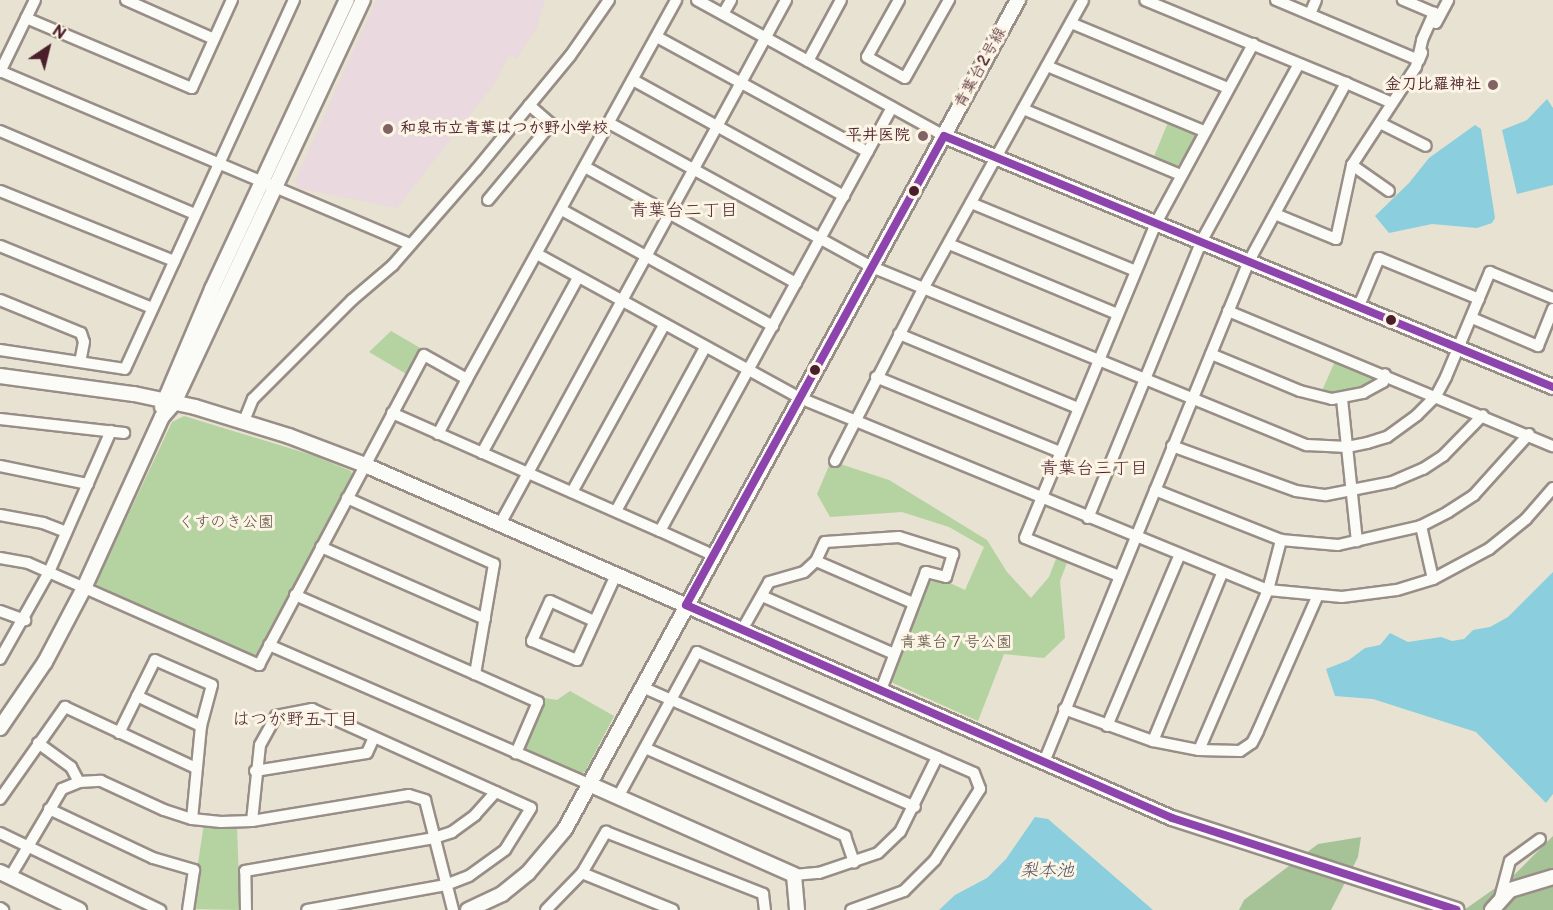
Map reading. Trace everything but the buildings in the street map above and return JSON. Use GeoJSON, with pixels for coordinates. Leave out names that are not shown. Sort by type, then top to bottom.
{"type":"FeatureCollection","features":[{"type":"Feature","properties":{"kind":"street"},"geometry":{"type":"LineString","coordinates":[[35,0],[0,72],[410,244]]}},
{"type":"Feature","properties":{"kind":"street"},"geometry":{"type":"LineString","coordinates":[[126,0],[214,39]]}},
{"type":"Feature","properties":{"kind":"street"},"geometry":{"type":"LineString","coordinates":[[26,18],[192,88],[232,0]]}},
{"type":"Feature","properties":{"kind":"street"},"geometry":{"type":"LineString","coordinates":[[0,350],[125,369],[294,0]]}},
{"type":"Feature","properties":{"kind":"street"},"geometry":{"type":"LineString","coordinates":[[0,728],[45,662],[84,588],[162,417],[262,182],[347,0]]}},
{"type":"Feature","properties":{"kind":"street"},"geometry":{"type":"LineString","coordinates":[[168,401],[276,187],[363,0]]}},
{"type":"Feature","properties":{"kind":"street"},"geometry":{"type":"LineString","coordinates":[[244,421],[253,399],[410,244],[529,105],[609,0]]}},
{"type":"Feature","properties":{"kind":"street"},"geometry":{"type":"LineString","coordinates":[[438,434],[676,0]]}},
{"type":"Feature","properties":{"kind":"street"},"geometry":{"type":"LineString","coordinates":[[697,0],[944,136],[1553,387]]}},
{"type":"Feature","properties":{"kind":"street"},"geometry":{"type":"LineString","coordinates":[[723,14],[730,0]]}},
{"type":"Feature","properties":{"kind":"street"},"geometry":{"type":"LineString","coordinates":[[500,524],[668,212],[786,0]]}},
{"type":"Feature","properties":{"kind":"street"},"geometry":{"type":"LineString","coordinates":[[808,61],[841,0]]}},
{"type":"Feature","properties":{"kind":"street"},"geometry":{"type":"LineString","coordinates":[[900,0],[867,57],[905,78],[949,0]]}},
{"type":"Feature","properties":{"kind":"street","name":"青葉台2号線"},"geometry":{"type":"LineString","coordinates":[[468,910],[502,894],[528,873],[564,829],[1018,0]]}},
{"type":"Feature","properties":{"kind":"street"},"geometry":{"type":"LineString","coordinates":[[835,460],[853,421],[923,289],[1083,0]]}},
{"type":"Feature","properties":{"kind":"street"},"geometry":{"type":"LineString","coordinates":[[1145,0],[1161,3],[1392,104]]}},
{"type":"Feature","properties":{"kind":"street"},"geometry":{"type":"LineString","coordinates":[[1276,0],[1419,60]]}},
{"type":"Feature","properties":{"kind":"street"},"geometry":{"type":"LineString","coordinates":[[1310,14],[1316,0]]}},
{"type":"Feature","properties":{"kind":"street"},"geometry":{"type":"LineString","coordinates":[[1404,0],[1434,13],[1422,40],[1419,60]]}},
{"type":"Feature","properties":{"kind":"street"},"geometry":{"type":"LineString","coordinates":[[1275,214],[1336,239],[1352,165],[1419,60],[1448,0]]}},
{"type":"Feature","properties":{"kind":"street"},"geometry":{"type":"LineString","coordinates":[[1071,23],[1228,88]]}},
{"type":"Feature","properties":{"kind":"street"},"geometry":{"type":"LineString","coordinates":[[657,37],[868,152]]}},
{"type":"Feature","properties":{"kind":"street"},"geometry":{"type":"LineString","coordinates":[[1119,576],[1025,538],[1156,223],[1252,44]]}},
{"type":"Feature","properties":{"kind":"street"},"geometry":{"type":"LineString","coordinates":[[1088,518],[1201,242],[1299,64]]}},
{"type":"Feature","properties":{"kind":"street"},"geometry":{"type":"LineString","coordinates":[[1047,66],[1204,131]]}},
{"type":"Feature","properties":{"kind":"street"},"geometry":{"type":"LineString","coordinates":[[633,80],[717,123],[844,196]]}},
{"type":"Feature","properties":{"kind":"street"},"geometry":{"type":"LineString","coordinates":[[1044,762],[1249,261],[1346,83]]}},
{"type":"Feature","properties":{"kind":"street"},"geometry":{"type":"LineString","coordinates":[[488,200],[551,124],[529,105]]}},
{"type":"Feature","properties":{"kind":"street"},"geometry":{"type":"LineString","coordinates":[[660,531],[892,107]]}},
{"type":"Feature","properties":{"kind":"street"},"geometry":{"type":"LineString","coordinates":[[1023,109],[1181,175]]}},
{"type":"Feature","properties":{"kind":"street"},"geometry":{"type":"LineString","coordinates":[[609,123],[872,267],[1289,439],[1327,448],[1347,447],[1387,437],[1417,415],[1436,396],[1472,318],[1490,272],[1553,298]]}},
{"type":"Feature","properties":{"kind":"street"},"geometry":{"type":"LineString","coordinates":[[1380,123],[1426,146]]}},
{"type":"Feature","properties":{"kind":"street"},"geometry":{"type":"LineString","coordinates":[[0,131],[195,214]]}},
{"type":"Feature","properties":{"kind":"street"},"geometry":{"type":"LineString","coordinates":[[1352,165],[1389,191]]}},
{"type":"Feature","properties":{"kind":"street"},"geometry":{"type":"LineString","coordinates":[[585,167],[796,283]]}},
{"type":"Feature","properties":{"kind":"street"},"geometry":{"type":"LineString","coordinates":[[0,191],[174,261]]}},
{"type":"Feature","properties":{"kind":"street"},"geometry":{"type":"LineString","coordinates":[[971,203],[1136,271]]}},
{"type":"Feature","properties":{"kind":"street"},"geometry":{"type":"LineString","coordinates":[[562,210],[773,326]]}},
{"type":"Feature","properties":{"kind":"street"},"geometry":{"type":"LineString","coordinates":[[949,244],[1117,314]]}},
{"type":"Feature","properties":{"kind":"street"},"geometry":{"type":"LineString","coordinates":[[0,246],[152,308]]}},
{"type":"Feature","properties":{"kind":"street"},"geometry":{"type":"LineString","coordinates":[[537,254],[800,398],[1222,574],[1268,590],[1317,597],[1370,595],[1433,579],[1490,549],[1526,519],[1553,488]]}},
{"type":"Feature","properties":{"kind":"street"},"geometry":{"type":"LineString","coordinates":[[1359,306],[1379,258],[1479,299]]}},
{"type":"Feature","properties":{"kind":"street"},"geometry":{"type":"LineString","coordinates":[[482,453],[578,278]]}},
{"type":"Feature","properties":{"kind":"street"},"geometry":{"type":"LineString","coordinates":[[0,300],[81,333],[84,342],[80,362]]}},
{"type":"Feature","properties":{"kind":"street"},"geometry":{"type":"LineString","coordinates":[[1472,318],[1538,346],[1553,309]]}},
{"type":"Feature","properties":{"kind":"street"},"geometry":{"type":"LineString","coordinates":[[1228,311],[1386,374],[1553,446]]}},
{"type":"Feature","properties":{"kind":"street"},"geometry":{"type":"LineString","coordinates":[[572,492],[664,325]]}},
{"type":"Feature","properties":{"kind":"street"},"geometry":{"type":"LineString","coordinates":[[899,334],[1078,408]]}},
{"type":"Feature","properties":{"kind":"street"},"geometry":{"type":"LineString","coordinates":[[616,512],[705,348]]}},
{"type":"Feature","properties":{"kind":"street"},"geometry":{"type":"LineString","coordinates":[[1211,354],[1300,391],[1342,399],[1374,388],[1386,374]]}},
{"type":"Feature","properties":{"kind":"street"},"geometry":{"type":"LineString","coordinates":[[0,558],[49,572],[259,665],[424,356],[467,379]]}},
{"type":"Feature","properties":{"kind":"street"},"geometry":{"type":"LineString","coordinates":[[0,376],[168,401],[244,421],[365,465],[1172,818],[1457,910]]}},
{"type":"Feature","properties":{"kind":"street"},"geometry":{"type":"LineString","coordinates":[[876,377],[1060,452]]}},
{"type":"Feature","properties":{"kind":"street"},"geometry":{"type":"LineString","coordinates":[[1342,399],[1357,541]]}},
{"type":"Feature","properties":{"kind":"street"},"geometry":{"type":"LineString","coordinates":[[392,413],[706,552]]}},
{"type":"Feature","properties":{"kind":"street"},"geometry":{"type":"LineString","coordinates":[[1172,446],[1296,491],[1326,495],[1392,482],[1423,469],[1443,456],[1483,415]]}},
{"type":"Feature","properties":{"kind":"street"},"geometry":{"type":"LineString","coordinates":[[0,419],[124,433]]}},
{"type":"Feature","properties":{"kind":"street"},"geometry":{"type":"LineString","coordinates":[[0,659],[25,620],[49,572],[111,431]]}},
{"type":"Feature","properties":{"kind":"street"},"geometry":{"type":"LineString","coordinates":[[1155,490],[1281,540],[1338,545],[1421,526],[1474,495],[1529,434]]}},
{"type":"Feature","properties":{"kind":"street"},"geometry":{"type":"LineString","coordinates":[[0,466],[88,484]]}},
{"type":"Feature","properties":{"kind":"street"},"geometry":{"type":"LineString","coordinates":[[347,498],[494,564],[475,674]]}},
{"type":"Feature","properties":{"kind":"street"},"geometry":{"type":"LineString","coordinates":[[0,514],[43,523],[66,532]]}},
{"type":"Feature","properties":{"kind":"street"},"geometry":{"type":"LineString","coordinates":[[1421,526],[1433,579]]}},
{"type":"Feature","properties":{"kind":"street"},"geometry":{"type":"LineString","coordinates":[[742,630],[769,582],[804,572],[816,561],[825,542],[899,537],[953,554],[946,577],[926,572],[881,690]]}},
{"type":"Feature","properties":{"kind":"street"},"geometry":{"type":"LineString","coordinates":[[1199,750],[1268,590],[1281,540]]}},
{"type":"Feature","properties":{"kind":"street"},"geometry":{"type":"LineString","coordinates":[[321,547],[485,619]]}},
{"type":"Feature","properties":{"kind":"street"},"geometry":{"type":"LineString","coordinates":[[1107,726],[1179,556]]}},
{"type":"Feature","properties":{"kind":"street"},"geometry":{"type":"LineString","coordinates":[[816,561],[913,603]]}},
{"type":"Feature","properties":{"kind":"street"},"geometry":{"type":"LineString","coordinates":[[1152,741],[1222,574]]}},
{"type":"Feature","properties":{"kind":"street"},"geometry":{"type":"LineString","coordinates":[[594,621],[550,601],[532,641],[577,660],[616,575]]}},
{"type":"Feature","properties":{"kind":"street"},"geometry":{"type":"LineString","coordinates":[[295,595],[538,702],[516,753]]}},
{"type":"Feature","properties":{"kind":"street"},"geometry":{"type":"LineString","coordinates":[[762,596],[894,654]]}},
{"type":"Feature","properties":{"kind":"street"},"geometry":{"type":"LineString","coordinates":[[1064,709],[1152,741],[1199,750],[1240,751],[1252,743],[1317,597]]}},
{"type":"Feature","properties":{"kind":"street"},"geometry":{"type":"LineString","coordinates":[[0,611],[25,620]]}},
{"type":"Feature","properties":{"kind":"street"},"geometry":{"type":"LineString","coordinates":[[269,645],[794,875],[819,873],[878,853],[900,832],[915,807],[937,757]]}},
{"type":"Feature","properties":{"kind":"street"},"geometry":{"type":"LineString","coordinates":[[618,797],[697,652],[974,773],[980,789],[935,860],[904,891],[851,910]]}},
{"type":"Feature","properties":{"kind":"street"},"geometry":{"type":"LineString","coordinates":[[119,733],[155,660],[212,685],[201,726],[192,819]]}},
{"type":"Feature","properties":{"kind":"street"},"geometry":{"type":"LineString","coordinates":[[642,687],[915,807]]}},
{"type":"Feature","properties":{"kind":"street"},"geometry":{"type":"LineString","coordinates":[[137,696],[201,726]]}},
{"type":"Feature","properties":{"kind":"street"},"geometry":{"type":"LineString","coordinates":[[0,799],[65,706],[196,768]]}},
{"type":"Feature","properties":{"kind":"street"},"geometry":{"type":"LineString","coordinates":[[252,820],[255,771],[260,746],[276,716],[312,709],[531,808],[505,850],[469,876],[446,885],[307,910]]}},
{"type":"Feature","properties":{"kind":"street"},"geometry":{"type":"LineString","coordinates":[[255,771],[367,753],[375,737]]}},
{"type":"Feature","properties":{"kind":"street"},"geometry":{"type":"LineString","coordinates":[[38,744],[71,767],[79,782]]}},
{"type":"Feature","properties":{"kind":"street"},"geometry":{"type":"LineString","coordinates":[[645,748],[845,836],[854,862]]}},
{"type":"Feature","properties":{"kind":"street"},"geometry":{"type":"LineString","coordinates":[[79,910],[5,874],[25,848],[62,789],[79,782],[101,781],[192,819],[252,820],[409,795],[425,800],[453,910]]}},
{"type":"Feature","properties":{"kind":"street"},"geometry":{"type":"LineString","coordinates":[[246,910],[244,872],[434,838],[475,816],[496,792]]}},
{"type":"Feature","properties":{"kind":"street"},"geometry":{"type":"LineString","coordinates":[[49,808],[153,858],[194,870],[188,910]]}},
{"type":"Feature","properties":{"kind":"street"},"geometry":{"type":"LineString","coordinates":[[548,910],[582,873],[606,832],[763,894],[765,910]]}},
{"type":"Feature","properties":{"kind":"street"},"geometry":{"type":"LineString","coordinates":[[0,833],[25,848],[160,910]]}},
{"type":"Feature","properties":{"kind":"street"},"geometry":{"type":"LineString","coordinates":[[1496,904],[1510,861],[1539,839]]}},
{"type":"Feature","properties":{"kind":"street"},"geometry":{"type":"LineString","coordinates":[[582,873],[673,910]]}},
{"type":"Feature","properties":{"kind":"street"},"geometry":{"type":"LineString","coordinates":[[794,875],[797,910]]}},
{"type":"Feature","properties":{"kind":"street"},"geometry":{"type":"LineString","coordinates":[[1496,904],[1526,883],[1553,878]]}},
{"type":"Feature","properties":{"kind":"shaded area","name":"和泉市立青葉はつが野小学校"},"geometry":{"type":"Polygon","coordinates":[[[376,0],[545,0],[537,28],[516,59],[509,55],[495,83],[397,208],[298,188],[295,181],[376,0]]]}},
{"type":"Feature","properties":{"kind":"green space"},"geometry":{"type":"Polygon","coordinates":[[[1169,120],[1194,131],[1197,137],[1177,167],[1153,159],[1169,120]]]}},
{"type":"Feature","properties":{"kind":"green space"},"geometry":{"type":"Polygon","coordinates":[[[391,331],[422,349],[408,375],[369,352],[391,331]]]}},
{"type":"Feature","properties":{"kind":"green space"},"geometry":{"type":"Polygon","coordinates":[[[1336,359],[1376,375],[1375,381],[1365,387],[1321,393],[1336,359]]]}},
{"type":"Feature","properties":{"kind":"green space","name":"くすのき公園"},"geometry":{"type":"Polygon","coordinates":[[[184,416],[315,456],[351,471],[353,478],[258,655],[253,657],[98,590],[96,583],[172,422],[184,416]]]}},
{"type":"Feature","properties":{"kind":"green space","name":"青葉台７号公園"},"geometry":{"type":"Polygon","coordinates":[[[831,461],[889,480],[987,540],[1007,572],[1031,598],[1049,577],[1056,559],[1053,554],[1068,560],[1060,581],[1065,638],[1044,658],[1004,654],[978,721],[893,683],[890,677],[927,581],[950,583],[965,590],[984,547],[949,527],[902,512],[830,517],[817,494],[831,461]]]}},
{"type":"Feature","properties":{"kind":"green space"},"geometry":{"type":"Polygon","coordinates":[[[570,691],[614,716],[585,772],[577,774],[526,752],[524,746],[544,698],[557,700],[570,691]]]}},
{"type":"Feature","properties":{"kind":"green space"},"geometry":{"type":"Polygon","coordinates":[[[204,824],[237,826],[240,910],[191,909],[204,824]]]}},
{"type":"Feature","properties":{"kind":"green space"},"geometry":{"type":"Polygon","coordinates":[[[1553,836],[1553,910],[1464,910],[1514,875],[1553,836]]]}},
{"type":"Feature","properties":{"kind":"green space"},"geometry":{"type":"Polygon","coordinates":[[[1361,837],[1358,857],[1331,910],[1239,910],[1244,900],[1318,844],[1361,837]]]}},
{"type":"Feature","properties":{"kind":"water"},"geometry":{"type":"Polygon","coordinates":[[[1547,99],[1553,108],[1553,185],[1517,194],[1502,130],[1527,120],[1547,99]]]}},
{"type":"Feature","properties":{"kind":"water"},"geometry":{"type":"Polygon","coordinates":[[[1475,125],[1481,129],[1495,218],[1492,223],[1477,228],[1432,224],[1389,233],[1375,216],[1409,183],[1429,158],[1475,125]]]}},
{"type":"Feature","properties":{"kind":"water"},"geometry":{"type":"Polygon","coordinates":[[[1553,572],[1553,794],[1546,803],[1476,732],[1373,699],[1335,696],[1326,669],[1349,660],[1365,648],[1380,645],[1390,633],[1408,642],[1441,637],[1452,641],[1464,639],[1473,630],[1490,627],[1508,617],[1553,572]]]}},
{"type":"Feature","properties":{"kind":"water","name":"梨本池"},"geometry":{"type":"Polygon","coordinates":[[[1035,817],[1048,819],[1153,910],[939,910],[955,895],[987,878],[1006,859],[1035,817]]]}},
{"type":"Feature","properties":{"kind":"transit line"},"geometry":{"type":"LineString","coordinates":[[944,136],[1553,387]]}},
{"type":"Feature","properties":{"kind":"transit line"},"geometry":{"type":"LineString","coordinates":[[686,605],[944,136]]}},
{"type":"Feature","properties":{"kind":"transit line"},"geometry":{"type":"LineString","coordinates":[[686,605],[1172,818],[1457,910]]}},
{"type":"Feature","properties":{"kind":"place","name":"金刀比羅神社"},"geometry":{"type":"Point","coordinates":[1493,85]}},
{"type":"Feature","properties":{"kind":"place","name":"和泉市立青葉はつが野小学校"},"geometry":{"type":"Point","coordinates":[388,129]}},
{"type":"Feature","properties":{"kind":"place","name":"平井医院"},"geometry":{"type":"Point","coordinates":[923,136]}},
{"type":"Feature","properties":{"kind":"district","name":"青葉台二丁目"},"geometry":{"type":"Point","coordinates":[684,211]}},
{"type":"Feature","properties":{"kind":"district","name":"青葉台三丁目"},"geometry":{"type":"Point","coordinates":[1094,469]}},
{"type":"Feature","properties":{"kind":"district","name":"はつが野五丁目"},"geometry":{"type":"Point","coordinates":[295,720]}}]}
